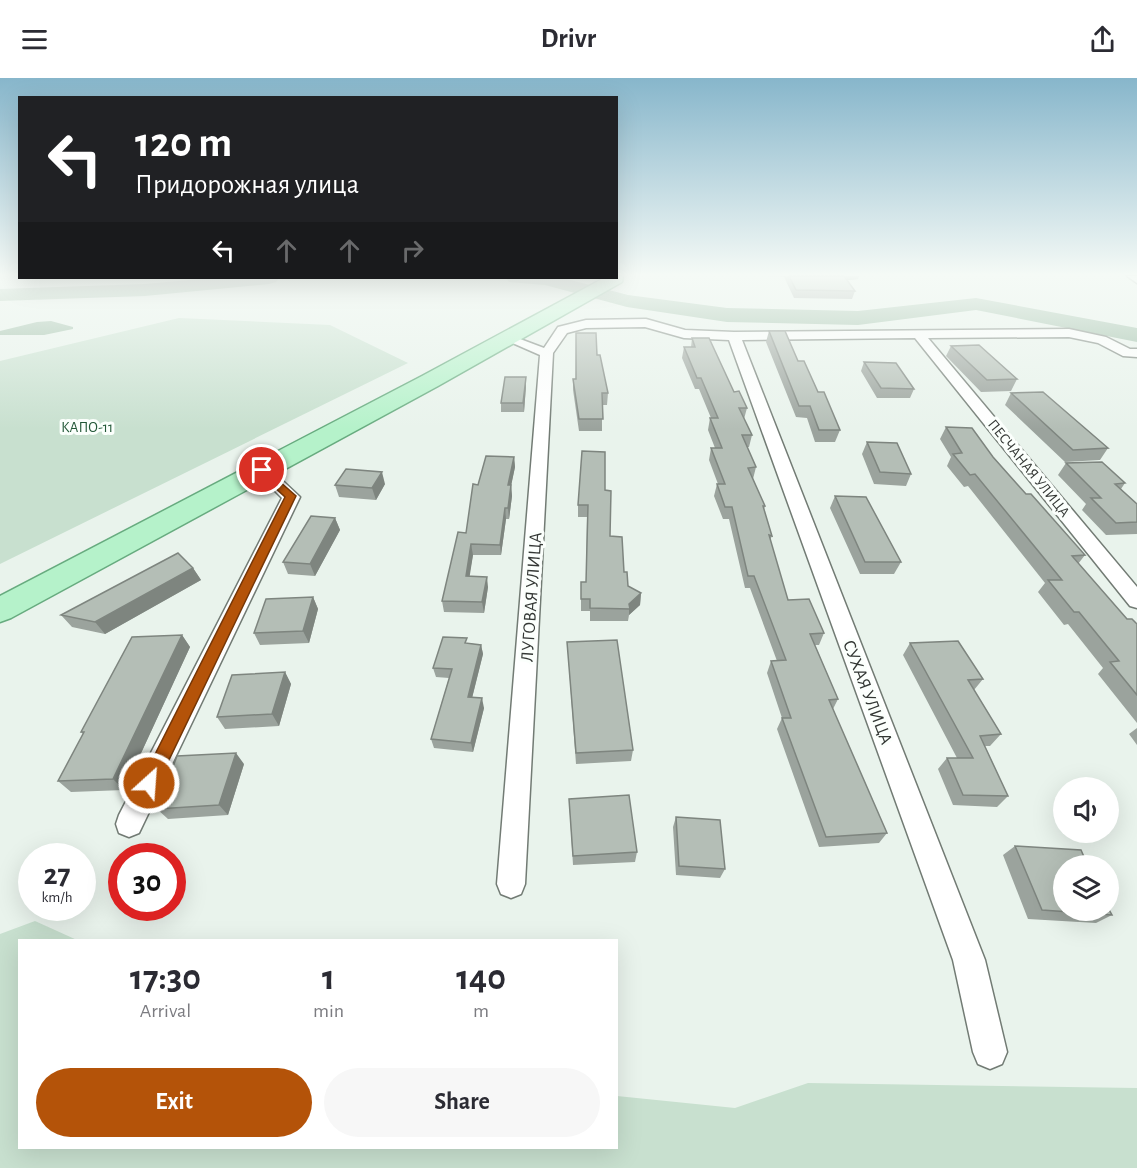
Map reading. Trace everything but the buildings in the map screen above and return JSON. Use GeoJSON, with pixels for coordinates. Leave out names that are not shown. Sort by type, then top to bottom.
{"type":"FeatureCollection","features":[{"type":"Feature","properties":{"kind":"main road"},"geometry":{"type":"LineString","coordinates":[[0,610],[528,327]]}},
{"type":"Feature","properties":{"kind":"street"},"geometry":{"type":"LineString","coordinates":[[507,339],[547,353],[562,330],[575,327]]}},
{"type":"Feature","properties":{"kind":"street"},"geometry":{"type":"LineString","coordinates":[[659,327],[684,334],[734,336],[1069,333],[1102,340],[1134,356]]}},
{"type":"Feature","properties":{"kind":"street","name":"СУХАЯ УЛИЦА"},"geometry":{"type":"LineString","coordinates":[[734,336],[969,960],[990,1052]]}},
{"type":"Feature","properties":{"kind":"street","name":"ПЕСЧАНАЯ УЛИЦА"},"geometry":{"type":"LineString","coordinates":[[920,336],[1137,601]]}},
{"type":"Feature","properties":{"kind":"street","name":"ЛУГОВАЯ УЛИЦА"},"geometry":{"type":"LineString","coordinates":[[511,884],[547,353]]}},
{"type":"Feature","properties":{"kind":"street"},"geometry":{"type":"LineString","coordinates":[[129,824],[291,496],[262,470]]}},
{"type":"Feature","properties":{"kind":"green space","name":"КАПО-11"},"geometry":{"type":"Polygon","coordinates":[[[142,327],[334,327],[408,363],[0,564],[0,361],[142,327]]]}},
{"type":"Feature","properties":{"kind":"green space"},"geometry":{"type":"Polygon","coordinates":[[[35,921],[75,939],[18,939],[18,1149],[618,1149],[618,1096],[735,1108],[808,1083],[1137,1088],[1137,1168],[0,1168],[0,934],[35,921]]]}},
{"type":"Feature","properties":{"kind":"shaded area"},"geometry":{"type":"Polygon","coordinates":[[[17,327],[73,327],[73,329],[44,335],[0,335],[0,331],[17,327]]]}},
{"type":"Feature","properties":{"kind":"waterway"},"geometry":{"type":"LineString","coordinates":[[1095,327],[1137,335]]}},
{"type":"Feature","properties":{"kind":"route"},"geometry":{"type":"LineString","coordinates":[[149,783],[291,496],[262,470]]}}]}
